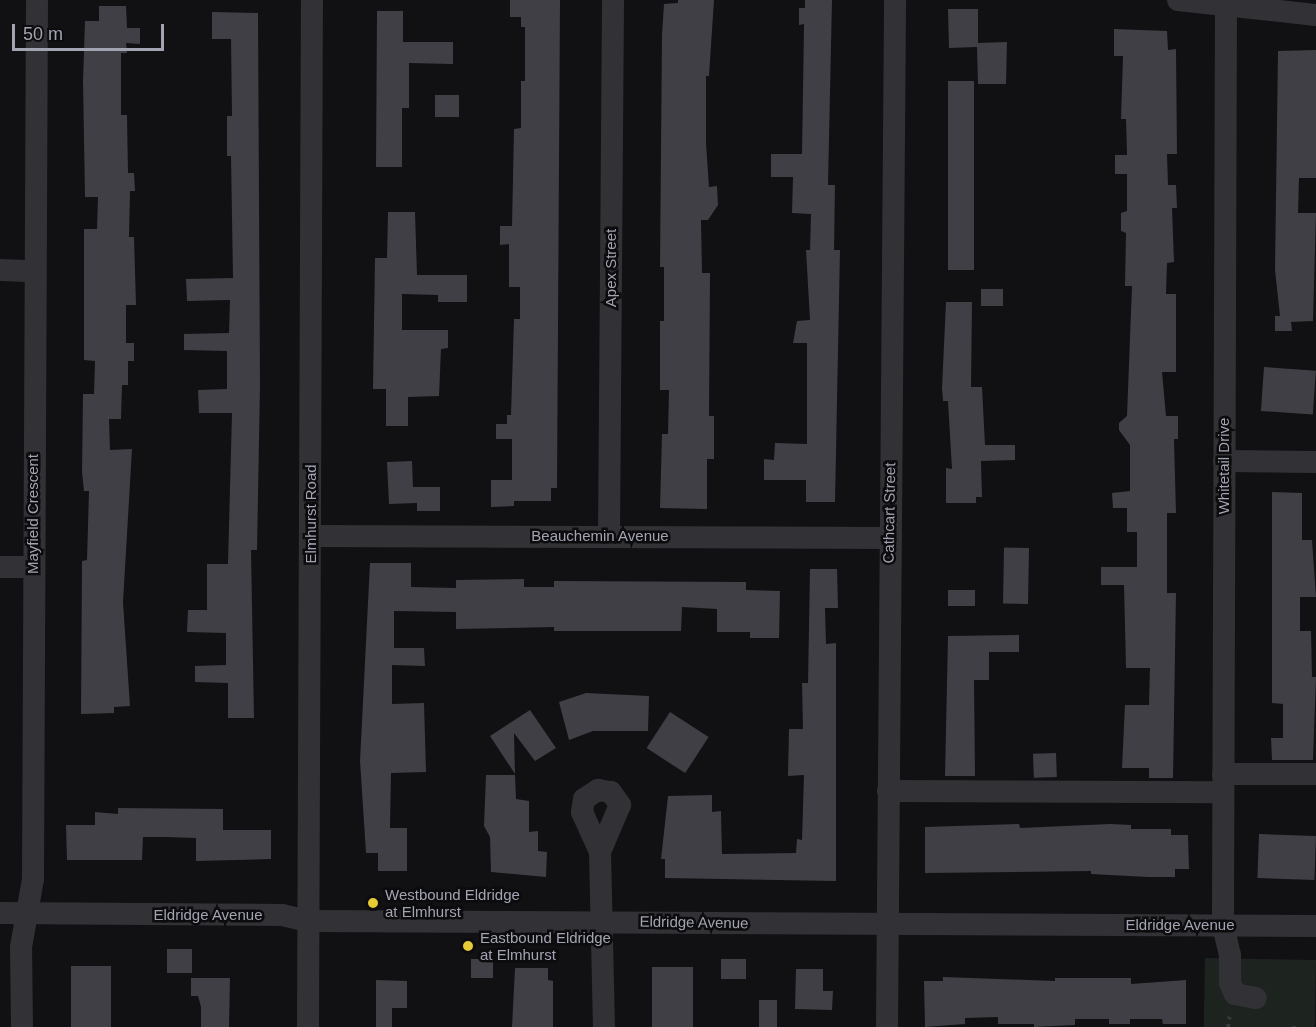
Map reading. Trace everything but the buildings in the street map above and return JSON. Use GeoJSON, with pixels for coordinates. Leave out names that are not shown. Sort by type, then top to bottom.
{"type":"FeatureCollection","features":[{"type":"Feature","properties":{"kind":"street","name":"Mayfield Crescent"},"geometry":{"type":"LineString","coordinates":[[22,1027],[21,947],[33,879],[32,567],[37,0]]}},
{"type":"Feature","properties":{"kind":"street","name":"Elmhurst Road"},"geometry":{"type":"LineString","coordinates":[[309,1027],[312,0]]}},
{"type":"Feature","properties":{"kind":"street","name":"Apex Street"},"geometry":{"type":"LineString","coordinates":[[609,536],[613,0]]}},
{"type":"Feature","properties":{"kind":"street","name":"Cathcart Street"},"geometry":{"type":"LineString","coordinates":[[887,1027],[889,538],[895,0]]}},
{"type":"Feature","properties":{"kind":"street"},"geometry":{"type":"LineString","coordinates":[[1178,0],[1316,15]]}},
{"type":"Feature","properties":{"kind":"street","name":"Whitetail Drive"},"geometry":{"type":"LineString","coordinates":[[1227,7],[1223,925],[1230,956],[1230,983],[1235,994],[1256,998]]}},
{"type":"Feature","properties":{"kind":"street"},"geometry":{"type":"LineString","coordinates":[[0,270],[34,272]]}},
{"type":"Feature","properties":{"kind":"street"},"geometry":{"type":"LineString","coordinates":[[1224,461],[1316,462]]}},
{"type":"Feature","properties":{"kind":"street","name":"Beauchemin Avenue"},"geometry":{"type":"LineString","coordinates":[[311,536],[889,538]]}},
{"type":"Feature","properties":{"kind":"street"},"geometry":{"type":"LineString","coordinates":[[0,567],[32,567]]}},
{"type":"Feature","properties":{"kind":"street"},"geometry":{"type":"LineString","coordinates":[[888,791],[1223,783],[1316,774]]}},
{"type":"Feature","properties":{"kind":"street"},"geometry":{"type":"LineString","coordinates":[[600,852],[604,921],[604,1027]]}},
{"type":"Feature","properties":{"kind":"street","name":"Eldridge Avenue"},"geometry":{"type":"LineString","coordinates":[[0,913],[282,915],[309,921],[1316,926]]}},
{"type":"Feature","properties":{"kind":"shaded area"},"geometry":{"type":"Polygon","coordinates":[[[1205,958],[1316,960],[1315,1027],[1204,1027],[1205,958]]]}},
{"type":"Feature","properties":{"kind":"place","name":"Westbound Eldridge at Elmhurst"},"geometry":{"type":"Point","coordinates":[373,903]}},
{"type":"Feature","properties":{"kind":"place","name":"Eastbound Eldridge at Elmhurst"},"geometry":{"type":"Point","coordinates":[468,946]}}]}
